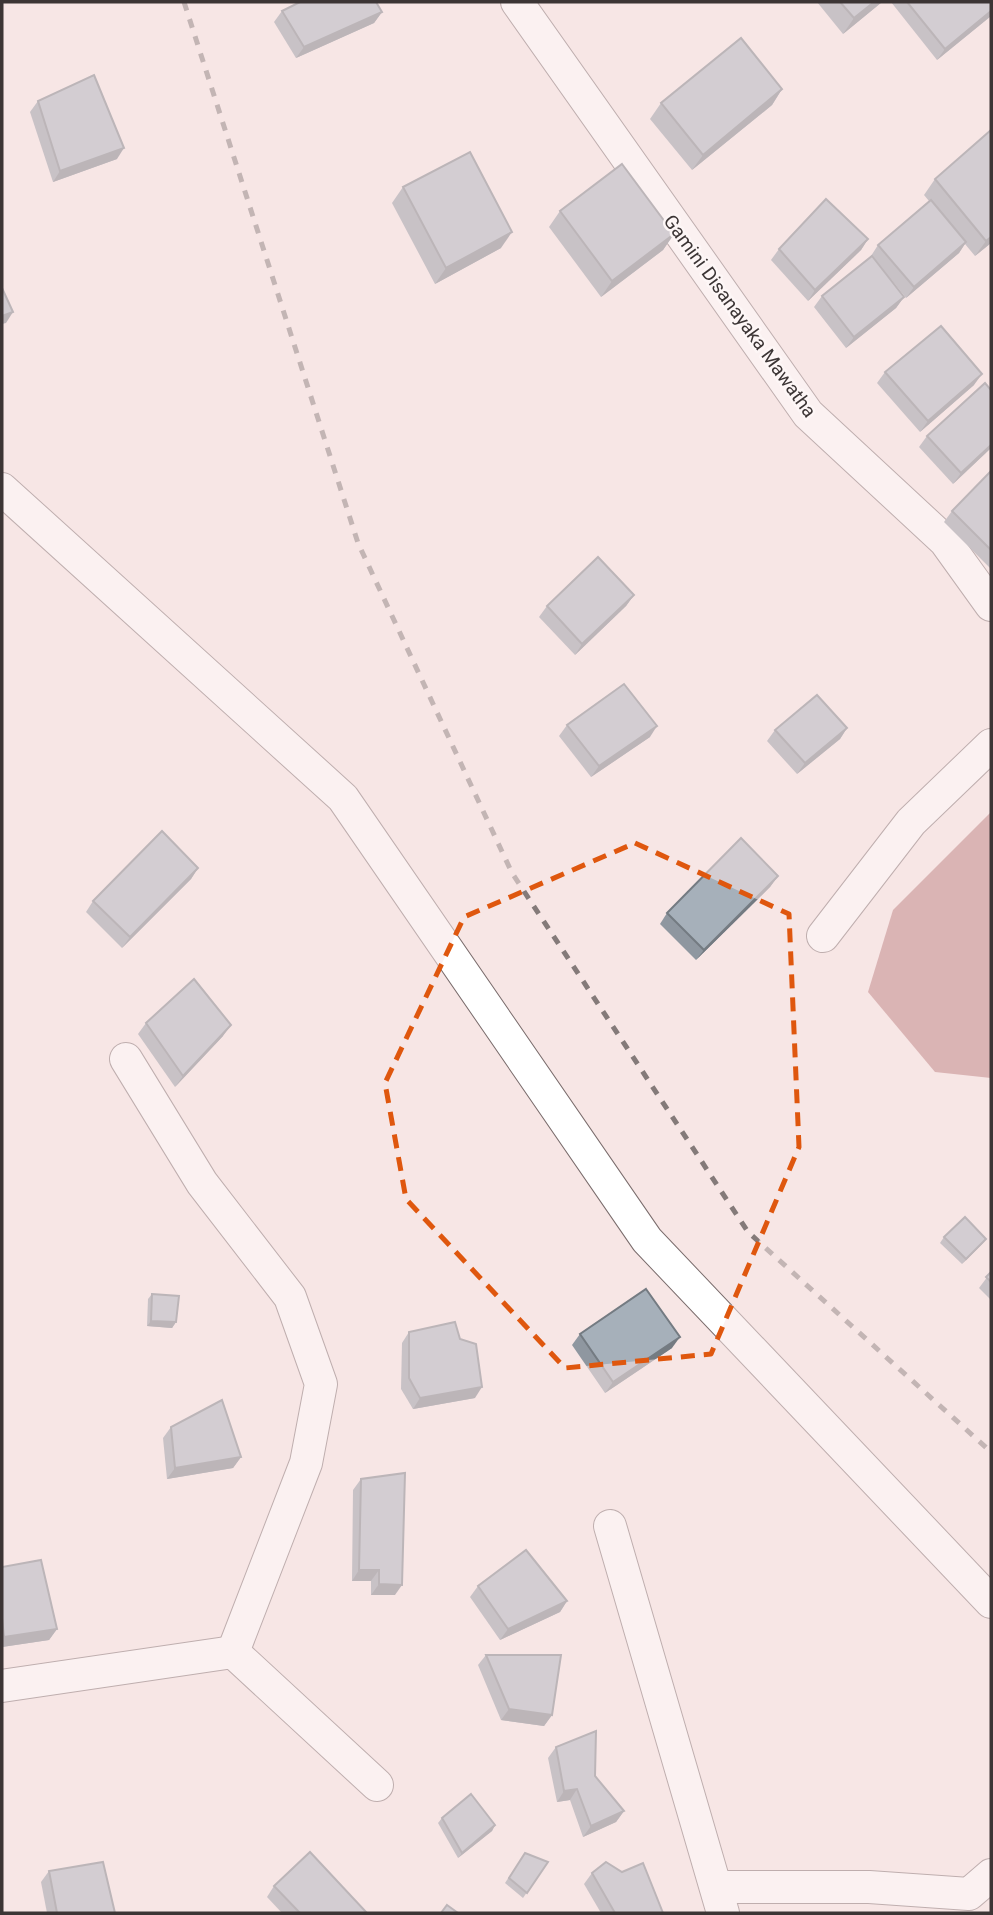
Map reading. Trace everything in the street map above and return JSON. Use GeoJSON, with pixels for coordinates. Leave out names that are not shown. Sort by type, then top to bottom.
{"type":"FeatureCollection","features":[{"type":"Feature","properties":{"kind":"street","name":"Gamini Disanayaka Mawatha"},"geometry":{"type":"LineString","coordinates":[[517,2],[808,414],[945,541],[991,606]]}},
{"type":"Feature","properties":{"kind":"street"},"geometry":{"type":"LineString","coordinates":[[2,489],[343,798],[647,1240],[991,1602]]}},
{"type":"Feature","properties":{"kind":"street"},"geometry":{"type":"LineString","coordinates":[[823,936],[911,821],[991,745]]}},
{"type":"Feature","properties":{"kind":"street"},"geometry":{"type":"LineString","coordinates":[[126,1059],[202,1184],[290,1297],[321,1384],[306,1463],[233,1652]]}},
{"type":"Feature","properties":{"kind":"street"},"geometry":{"type":"LineString","coordinates":[[610,1526],[720,1900],[869,1887],[969,1894],[991,1875]]}},
{"type":"Feature","properties":{"kind":"street"},"geometry":{"type":"LineString","coordinates":[[2,1686],[233,1652]]}},
{"type":"Feature","properties":{"kind":"street"},"geometry":{"type":"LineString","coordinates":[[233,1652],[377,1785]]}},
{"type":"Feature","properties":{"kind":"highlighted area"},"geometry":{"type":"Polygon","coordinates":[[[635,843],[789,914],[799,1147],[711,1354],[565,1368],[406,1199],[385,1083],[464,917],[635,843]]]}},
{"type":"Feature","properties":{"kind":"shaded area"},"geometry":{"type":"Polygon","coordinates":[[[991,812],[991,1078],[935,1072],[868,992],[893,910],[991,812]]]}},
{"type":"Feature","properties":{"kind":"building"},"geometry":{"type":"Polygon","coordinates":[[[300,2],[376,2],[382,12],[304,47],[282,11],[300,2]]]}},
{"type":"Feature","properties":{"kind":"building"},"geometry":{"type":"Polygon","coordinates":[[[840,2],[874,2],[854,18],[840,2]]]}},
{"type":"Feature","properties":{"kind":"building"},"geometry":{"type":"Polygon","coordinates":[[[907,2],[991,2],[991,11],[945,49],[907,2]]]}},
{"type":"Feature","properties":{"kind":"building"},"geometry":{"type":"Polygon","coordinates":[[[741,38],[782,89],[703,155],[661,103],[741,38]]]}},
{"type":"Feature","properties":{"kind":"building"},"geometry":{"type":"Polygon","coordinates":[[[94,75],[124,148],[60,171],[38,101],[94,75]]]}},
{"type":"Feature","properties":{"kind":"building"},"geometry":{"type":"Polygon","coordinates":[[[991,130],[991,237],[986,241],[935,179],[991,130]]]}},
{"type":"Feature","properties":{"kind":"building"},"geometry":{"type":"Polygon","coordinates":[[[470,152],[512,232],[446,268],[403,187],[470,152]]]}},
{"type":"Feature","properties":{"kind":"building"},"geometry":{"type":"Polygon","coordinates":[[[622,164],[674,234],[612,281],[560,211],[622,164]]]}},
{"type":"Feature","properties":{"kind":"building"},"geometry":{"type":"Polygon","coordinates":[[[826,199],[868,239],[815,290],[779,249],[826,199]]]}},
{"type":"Feature","properties":{"kind":"building"},"geometry":{"type":"Polygon","coordinates":[[[931,200],[966,242],[914,287],[878,245],[931,200]]]}},
{"type":"Feature","properties":{"kind":"building"},"geometry":{"type":"Polygon","coordinates":[[[872,256],[904,297],[854,337],[822,296],[872,256]]]}},
{"type":"Feature","properties":{"kind":"building"},"geometry":{"type":"Polygon","coordinates":[[[2,288],[13,312],[2,316],[2,288]]]}},
{"type":"Feature","properties":{"kind":"building"},"geometry":{"type":"Polygon","coordinates":[[[941,326],[982,374],[928,421],[885,372],[941,326]]]}},
{"type":"Feature","properties":{"kind":"building"},"geometry":{"type":"Polygon","coordinates":[[[985,383],[991,390],[991,445],[961,473],[927,436],[985,383]]]}},
{"type":"Feature","properties":{"kind":"building"},"geometry":{"type":"Polygon","coordinates":[[[991,471],[991,550],[952,511],[991,471]]]}},
{"type":"Feature","properties":{"kind":"building"},"geometry":{"type":"Polygon","coordinates":[[[598,557],[634,595],[582,644],[547,606],[598,557]]]}},
{"type":"Feature","properties":{"kind":"building"},"geometry":{"type":"Polygon","coordinates":[[[624,684],[657,726],[599,766],[567,725],[624,684]]]}},
{"type":"Feature","properties":{"kind":"building"},"geometry":{"type":"Polygon","coordinates":[[[817,695],[847,728],[805,763],[775,730],[817,695]]]}},
{"type":"Feature","properties":{"kind":"building"},"geometry":{"type":"Polygon","coordinates":[[[162,831],[198,868],[130,937],[93,901],[162,831]]]}},
{"type":"Feature","properties":{"kind":"building"},"geometry":{"type":"Polygon","coordinates":[[[741,838],[778,876],[704,950],[667,913],[741,838]]]}},
{"type":"Feature","properties":{"kind":"building"},"geometry":{"type":"Polygon","coordinates":[[[194,979],[231,1025],[183,1076],[146,1023],[194,979]]]}},
{"type":"Feature","properties":{"kind":"building"},"geometry":{"type":"Polygon","coordinates":[[[965,1217],[986,1239],[966,1259],[944,1237],[965,1217]]]}},
{"type":"Feature","properties":{"kind":"building"},"geometry":{"type":"Polygon","coordinates":[[[646,1289],[680,1337],[613,1382],[580,1334],[646,1289]]]}},
{"type":"Feature","properties":{"kind":"building"},"geometry":{"type":"Polygon","coordinates":[[[152,1294],[179,1296],[176,1322],[151,1321],[152,1294]]]}},
{"type":"Feature","properties":{"kind":"building"},"geometry":{"type":"Polygon","coordinates":[[[455,1322],[460,1339],[476,1344],[482,1387],[420,1398],[409,1378],[409,1332],[455,1322]]]}},
{"type":"Feature","properties":{"kind":"building"},"geometry":{"type":"Polygon","coordinates":[[[222,1400],[241,1457],[175,1468],[171,1427],[222,1400]]]}},
{"type":"Feature","properties":{"kind":"building"},"geometry":{"type":"Polygon","coordinates":[[[405,1473],[402,1585],[379,1584],[379,1570],[359,1570],[361,1479],[405,1473]]]}},
{"type":"Feature","properties":{"kind":"building"},"geometry":{"type":"Polygon","coordinates":[[[526,1550],[567,1601],[508,1629],[478,1586],[526,1550]]]}},
{"type":"Feature","properties":{"kind":"building"},"geometry":{"type":"Polygon","coordinates":[[[41,1560],[57,1629],[4,1637],[2,1567],[41,1560]]]}},
{"type":"Feature","properties":{"kind":"building"},"geometry":{"type":"Polygon","coordinates":[[[486,1655],[561,1655],[552,1715],[509,1709],[486,1655]]]}},
{"type":"Feature","properties":{"kind":"building"},"geometry":{"type":"Polygon","coordinates":[[[596,1731],[595,1776],[624,1811],[591,1826],[577,1789],[564,1791],[556,1747],[596,1731]]]}},
{"type":"Feature","properties":{"kind":"building"},"geometry":{"type":"Polygon","coordinates":[[[471,1794],[495,1825],[462,1853],[442,1818],[471,1794]]]}},
{"type":"Feature","properties":{"kind":"building"},"geometry":{"type":"Polygon","coordinates":[[[310,1852],[367,1913],[300,1913],[274,1886],[310,1852]]]}},
{"type":"Feature","properties":{"kind":"building"},"geometry":{"type":"Polygon","coordinates":[[[525,1853],[548,1862],[527,1893],[509,1878],[525,1853]]]}},
{"type":"Feature","properties":{"kind":"building"},"geometry":{"type":"Polygon","coordinates":[[[103,1862],[115,1913],[57,1913],[49,1871],[103,1862]]]}},
{"type":"Feature","properties":{"kind":"building"},"geometry":{"type":"Polygon","coordinates":[[[606,1862],[622,1872],[643,1863],[663,1913],[615,1913],[592,1873],[606,1862]]]}},
{"type":"Feature","properties":{"kind":"building"},"geometry":{"type":"Polygon","coordinates":[[[447,1905],[458,1913],[441,1913],[447,1905]]]}},
{"type":"Feature","properties":{"kind":"railway"},"geometry":{"type":"LineString","coordinates":[[184,2],[358,543],[512,873],[748,1232],[991,1452]]}}]}
